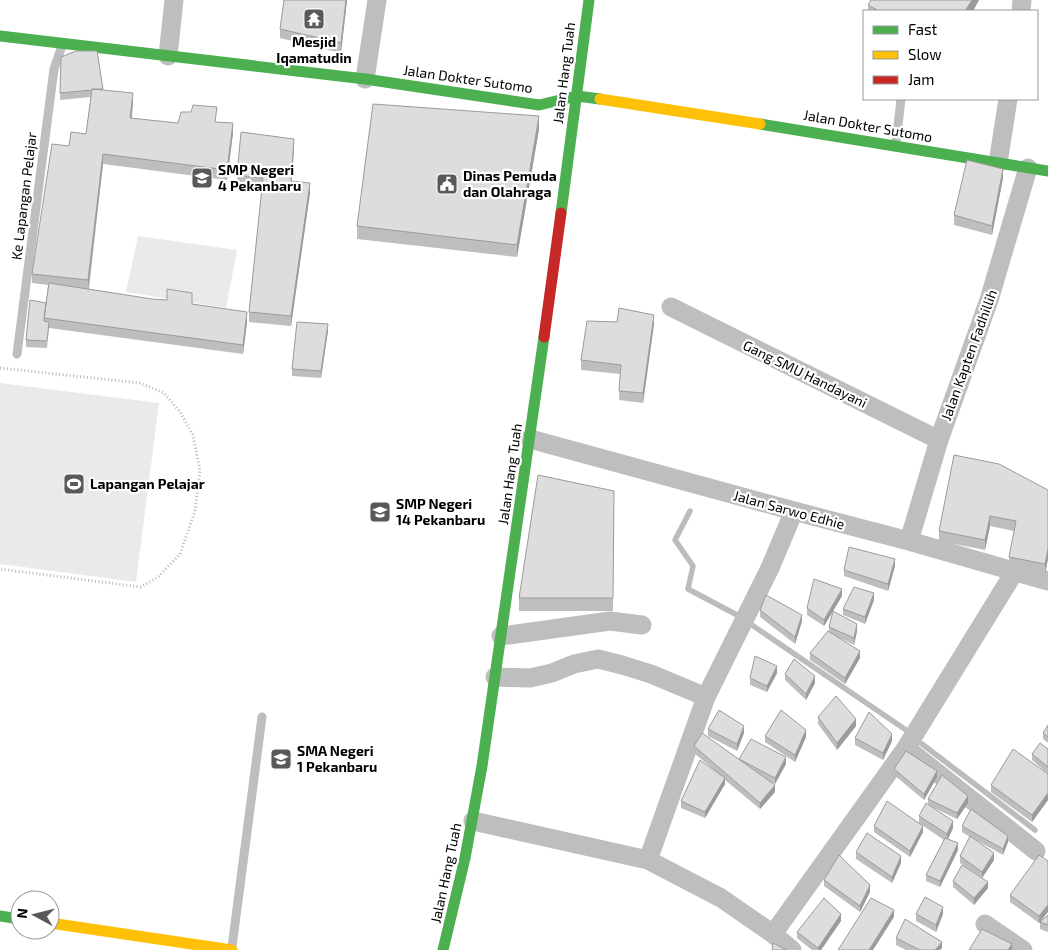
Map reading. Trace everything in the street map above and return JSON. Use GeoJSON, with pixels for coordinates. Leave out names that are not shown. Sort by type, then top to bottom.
{"type":"FeatureCollection","features":[{"type":"Feature","properties":{"kind":"main road","name":"Jalan Hang Tuah"},"geometry":{"type":"LineString","coordinates":[[444,950],[473,820],[495,677],[530,439],[589,0]]}},
{"type":"Feature","properties":{"kind":"main road","name":"Jalan Dokter Sutomo"},"geometry":{"type":"LineString","coordinates":[[0,36],[366,80],[538,105],[577,96],[815,132],[1048,171]]}},
{"type":"Feature","properties":{"kind":"main road"},"geometry":{"type":"LineString","coordinates":[[60,924],[232,950]]}},
{"type":"Feature","properties":{"kind":"street"},"geometry":{"type":"LineString","coordinates":[[168,56],[174,0]]}},
{"type":"Feature","properties":{"kind":"street"},"geometry":{"type":"LineString","coordinates":[[366,80],[376,0]]}},
{"type":"Feature","properties":{"kind":"street"},"geometry":{"type":"LineString","coordinates":[[998,163],[1008,100]]}},
{"type":"Feature","properties":{"kind":"street","name":"Jalan Kapten Fadhillih"},"geometry":{"type":"LineString","coordinates":[[909,541],[939,440],[989,300],[1028,168]]}},
{"type":"Feature","properties":{"kind":"street","name":"Gang SMU Handayani"},"geometry":{"type":"LineString","coordinates":[[671,307],[939,440]]}},
{"type":"Feature","properties":{"kind":"street","name":"Jalan Sarwo Edhie"},"geometry":{"type":"LineString","coordinates":[[530,439],[909,541],[1048,581]]}},
{"type":"Feature","properties":{"kind":"street"},"geometry":{"type":"LineString","coordinates":[[648,860],[706,697],[770,568],[794,511]]}},
{"type":"Feature","properties":{"kind":"street"},"geometry":{"type":"LineString","coordinates":[[773,934],[906,748],[1015,571]]}},
{"type":"Feature","properties":{"kind":"street"},"geometry":{"type":"LineString","coordinates":[[501,636],[610,621],[642,625]]}},
{"type":"Feature","properties":{"kind":"street"},"geometry":{"type":"LineString","coordinates":[[495,677],[530,678],[552,673],[574,664],[598,659],[651,674],[706,697]]}},
{"type":"Feature","properties":{"kind":"street"},"geometry":{"type":"LineString","coordinates":[[906,748],[1036,850]]}},
{"type":"Feature","properties":{"kind":"street"},"geometry":{"type":"LineString","coordinates":[[473,820],[648,860],[722,898],[773,934],[792,950]]}},
{"type":"Feature","properties":{"kind":"street"},"geometry":{"type":"LineString","coordinates":[[984,924],[1023,950]]}},
{"type":"Feature","properties":{"kind":"lane","name":"Ke Lapangan Pelajar"},"geometry":{"type":"LineString","coordinates":[[17,354],[54,68],[62,44]]}},
{"type":"Feature","properties":{"kind":"lane"},"geometry":{"type":"LineString","coordinates":[[895,146],[901,100]]}},
{"type":"Feature","properties":{"kind":"lane"},"geometry":{"type":"LineString","coordinates":[[232,950],[262,717]]}},
{"type":"Feature","properties":{"kind":"path"},"geometry":{"type":"LineString","coordinates":[[0,368],[140,383],[164,393],[180,412],[193,435],[200,471],[195,511],[180,554],[158,577],[141,587],[0,569]]}},
{"type":"Feature","properties":{"kind":"shaded area"},"geometry":{"type":"Polygon","coordinates":[[[138,236],[237,250],[226,308],[126,292],[138,236]]]}},
{"type":"Feature","properties":{"kind":"shaded area","name":"Lapangan Pelajar"},"geometry":{"type":"Polygon","coordinates":[[[0,383],[159,403],[136,582],[0,564],[0,383]]]}},
{"type":"Feature","properties":{"kind":"building","name":"Mesjid Iqamatudin"},"geometry":{"type":"Polygon","coordinates":[[[284,0],[346,0],[341,43],[280,29],[284,0]]]}},
{"type":"Feature","properties":{"kind":"building"},"geometry":{"type":"Polygon","coordinates":[[[871,0],[972,0],[966,10],[877,10],[868,5],[871,0]]]}},
{"type":"Feature","properties":{"kind":"building"},"geometry":{"type":"Polygon","coordinates":[[[76,51],[97,51],[103,89],[60,93],[61,57],[76,51]]]}},
{"type":"Feature","properties":{"kind":"building"},"geometry":{"type":"Polygon","coordinates":[[[92,89],[133,93],[130,118],[178,123],[181,112],[191,112],[193,105],[217,107],[215,122],[233,123],[227,170],[103,154],[88,280],[32,274],[52,144],[69,146],[71,132],[86,134],[92,89]]]}},
{"type":"Feature","properties":{"kind":"building","name":"Dinas Pemuda dan Olahraga"},"geometry":{"type":"Polygon","coordinates":[[[373,104],[539,116],[517,245],[357,226],[373,104]]]}},
{"type":"Feature","properties":{"kind":"building"},"geometry":{"type":"Polygon","coordinates":[[[241,132],[294,139],[291,181],[310,183],[291,316],[249,312],[263,178],[237,175],[241,132]]]}},
{"type":"Feature","properties":{"kind":"building"},"geometry":{"type":"Polygon","coordinates":[[[967,160],[1003,169],[992,226],[954,215],[967,160]]]}},
{"type":"Feature","properties":{"kind":"building"},"geometry":{"type":"Polygon","coordinates":[[[49,283],[152,299],[167,300],[167,289],[192,293],[192,304],[247,312],[243,345],[44,318],[49,283]]]}},
{"type":"Feature","properties":{"kind":"building"},"geometry":{"type":"Polygon","coordinates":[[[30,300],[46,303],[44,321],[49,322],[47,341],[26,340],[30,300]]]}},
{"type":"Feature","properties":{"kind":"building"},"geometry":{"type":"Polygon","coordinates":[[[619,308],[654,315],[643,393],[619,391],[621,365],[581,360],[587,321],[617,322],[619,308]]]}},
{"type":"Feature","properties":{"kind":"building"},"geometry":{"type":"Polygon","coordinates":[[[297,322],[328,324],[321,371],[292,369],[297,322]]]}},
{"type":"Feature","properties":{"kind":"building"},"geometry":{"type":"Polygon","coordinates":[[[954,455],[999,464],[1048,490],[1048,549],[1045,564],[1009,557],[1016,521],[990,516],[985,540],[939,531],[954,455]]]}},
{"type":"Feature","properties":{"kind":"building"},"geometry":{"type":"Polygon","coordinates":[[[538,475],[614,491],[613,598],[519,598],[538,475]]]}},
{"type":"Feature","properties":{"kind":"building"},"geometry":{"type":"Polygon","coordinates":[[[849,547],[895,559],[888,584],[844,570],[849,547]]]}},
{"type":"Feature","properties":{"kind":"building"},"geometry":{"type":"Polygon","coordinates":[[[814,579],[842,589],[824,620],[807,608],[814,579]]]}},
{"type":"Feature","properties":{"kind":"building"},"geometry":{"type":"Polygon","coordinates":[[[854,587],[874,593],[865,617],[843,609],[854,587]]]}},
{"type":"Feature","properties":{"kind":"building"},"geometry":{"type":"Polygon","coordinates":[[[766,595],[802,615],[795,637],[760,610],[766,595]]]}},
{"type":"Feature","properties":{"kind":"building"},"geometry":{"type":"Polygon","coordinates":[[[833,611],[857,624],[854,638],[829,627],[833,611]]]}},
{"type":"Feature","properties":{"kind":"building"},"geometry":{"type":"Polygon","coordinates":[[[828,631],[860,651],[845,678],[810,653],[828,631]]]}},
{"type":"Feature","properties":{"kind":"building"},"geometry":{"type":"Polygon","coordinates":[[[755,656],[777,666],[767,686],[750,678],[755,656]]]}},
{"type":"Feature","properties":{"kind":"building"},"geometry":{"type":"Polygon","coordinates":[[[794,659],[815,676],[806,694],[785,674],[794,659]]]}},
{"type":"Feature","properties":{"kind":"building"},"geometry":{"type":"Polygon","coordinates":[[[836,696],[856,719],[837,743],[818,717],[836,696]]]}},
{"type":"Feature","properties":{"kind":"building"},"geometry":{"type":"Polygon","coordinates":[[[719,710],[744,726],[737,744],[708,729],[719,710]]]}},
{"type":"Feature","properties":{"kind":"building"},"geometry":{"type":"Polygon","coordinates":[[[781,710],[806,730],[795,755],[765,736],[781,710]]]}},
{"type":"Feature","properties":{"kind":"building"},"geometry":{"type":"Polygon","coordinates":[[[869,712],[892,734],[883,753],[855,738],[869,712]]]}},
{"type":"Feature","properties":{"kind":"building"},"geometry":{"type":"Polygon","coordinates":[[[1048,725],[1048,737],[1043,733],[1048,725]]]}},
{"type":"Feature","properties":{"kind":"building"},"geometry":{"type":"Polygon","coordinates":[[[702,733],[775,785],[760,803],[694,746],[702,733]]]}},
{"type":"Feature","properties":{"kind":"building"},"geometry":{"type":"Polygon","coordinates":[[[751,739],[786,757],[775,778],[739,759],[751,739]]]}},
{"type":"Feature","properties":{"kind":"building"},"geometry":{"type":"Polygon","coordinates":[[[1040,743],[1048,749],[1048,767],[1032,754],[1040,743]]]}},
{"type":"Feature","properties":{"kind":"building"},"geometry":{"type":"Polygon","coordinates":[[[1013,749],[1048,774],[1048,793],[1032,815],[991,785],[1013,749]]]}},
{"type":"Feature","properties":{"kind":"building"},"geometry":{"type":"Polygon","coordinates":[[[906,751],[937,771],[924,794],[894,769],[906,751]]]}},
{"type":"Feature","properties":{"kind":"building"},"geometry":{"type":"Polygon","coordinates":[[[700,760],[725,778],[705,812],[681,801],[700,760]]]}},
{"type":"Feature","properties":{"kind":"building"},"geometry":{"type":"Polygon","coordinates":[[[942,775],[968,796],[957,813],[928,799],[942,775]]]}},
{"type":"Feature","properties":{"kind":"building"},"geometry":{"type":"Polygon","coordinates":[[[887,801],[923,826],[910,851],[874,826],[887,801]]]}},
{"type":"Feature","properties":{"kind":"building"},"geometry":{"type":"Polygon","coordinates":[[[926,803],[953,821],[947,834],[919,816],[926,803]]]}},
{"type":"Feature","properties":{"kind":"building"},"geometry":{"type":"Polygon","coordinates":[[[971,809],[1008,836],[1003,849],[962,826],[971,809]]]}},
{"type":"Feature","properties":{"kind":"building"},"geometry":{"type":"Polygon","coordinates":[[[867,833],[901,856],[892,877],[856,852],[867,833]]]}},
{"type":"Feature","properties":{"kind":"building"},"geometry":{"type":"Polygon","coordinates":[[[970,836],[994,853],[982,872],[960,856],[970,836]]]}},
{"type":"Feature","properties":{"kind":"building"},"geometry":{"type":"Polygon","coordinates":[[[945,838],[958,843],[940,881],[926,875],[945,838]]]}},
{"type":"Feature","properties":{"kind":"building"},"geometry":{"type":"Polygon","coordinates":[[[839,855],[870,885],[860,906],[824,880],[839,855]]]}},
{"type":"Feature","properties":{"kind":"building"},"geometry":{"type":"Polygon","coordinates":[[[1039,855],[1048,861],[1048,905],[1039,916],[1010,895],[1039,855]]]}},
{"type":"Feature","properties":{"kind":"building"},"geometry":{"type":"Polygon","coordinates":[[[962,865],[988,882],[974,898],[953,881],[962,865]]]}},
{"type":"Feature","properties":{"kind":"building"},"geometry":{"type":"Polygon","coordinates":[[[925,897],[943,907],[936,925],[916,914],[925,897]]]}},
{"type":"Feature","properties":{"kind":"building"},"geometry":{"type":"Polygon","coordinates":[[[824,898],[841,914],[818,948],[797,932],[824,898]]]}},
{"type":"Feature","properties":{"kind":"building"},"geometry":{"type":"Polygon","coordinates":[[[871,898],[894,910],[869,950],[838,950],[871,898]]]}},
{"type":"Feature","properties":{"kind":"building"},"geometry":{"type":"Polygon","coordinates":[[[1048,915],[1048,925],[1040,922],[1048,915]]]}},
{"type":"Feature","properties":{"kind":"building"},"geometry":{"type":"Polygon","coordinates":[[[905,919],[942,942],[935,950],[920,950],[896,938],[905,919]]]}},
{"type":"Feature","properties":{"kind":"building"},"geometry":{"type":"Polygon","coordinates":[[[982,929],[1012,944],[1008,950],[969,950],[982,929]]]}},
{"type":"Feature","properties":{"kind":"building"},"geometry":{"type":"Polygon","coordinates":[[[773,943],[786,950],[772,950],[773,943]]]}},
{"type":"Feature","properties":{"kind":"waterway"},"geometry":{"type":"LineString","coordinates":[[690,511],[675,540],[693,566],[688,589],[739,616]]}},
{"type":"Feature","properties":{"kind":"waterway"},"geometry":{"type":"LineString","coordinates":[[749,623],[906,730]]}},
{"type":"Feature","properties":{"kind":"waterway"},"geometry":{"type":"LineString","coordinates":[[922,744],[1035,830]]}},
{"type":"Feature","properties":{"kind":"traffic: fast"},"geometry":{"type":"LineString","coordinates":[[561,213],[589,0]]}},
{"type":"Feature","properties":{"kind":"traffic: fast"},"geometry":{"type":"LineString","coordinates":[[0,36],[365,79],[539,105],[577,96],[600,99]]}},
{"type":"Feature","properties":{"kind":"traffic: fast"},"geometry":{"type":"LineString","coordinates":[[760,124],[1048,171]]}},
{"type":"Feature","properties":{"kind":"traffic: fast"},"geometry":{"type":"LineString","coordinates":[[443,950],[465,858],[482,766],[544,337]]}},
{"type":"Feature","properties":{"kind":"traffic: fast"},"geometry":{"type":"LineString","coordinates":[[0,916],[10,918]]}},
{"type":"Feature","properties":{"kind":"traffic: slow"},"geometry":{"type":"LineString","coordinates":[[600,99],[760,124]]}},
{"type":"Feature","properties":{"kind":"traffic: slow"},"geometry":{"type":"LineString","coordinates":[[60,924],[232,950]]}},
{"type":"Feature","properties":{"kind":"traffic: jam"},"geometry":{"type":"LineString","coordinates":[[544,337],[561,213]]}},
{"type":"Feature","properties":{"kind":"place","name":"Mesjid Iqamatudin"},"geometry":{"type":"Point","coordinates":[314,19]}},
{"type":"Feature","properties":{"kind":"place","name":"SMP Negeri 4 Pekanbaru"},"geometry":{"type":"Point","coordinates":[202,178]}},
{"type":"Feature","properties":{"kind":"place","name":"Dinas Pemuda dan Olahraga"},"geometry":{"type":"Point","coordinates":[447,184]}},
{"type":"Feature","properties":{"kind":"place","name":"Lapangan Pelajar"},"geometry":{"type":"Point","coordinates":[74,484]}},
{"type":"Feature","properties":{"kind":"place","name":"SMP Negeri 14 Pekanbaru"},"geometry":{"type":"Point","coordinates":[380,512]}},
{"type":"Feature","properties":{"kind":"place","name":"SMA Negeri 1 Pekanbaru"},"geometry":{"type":"Point","coordinates":[281,759]}}]}
